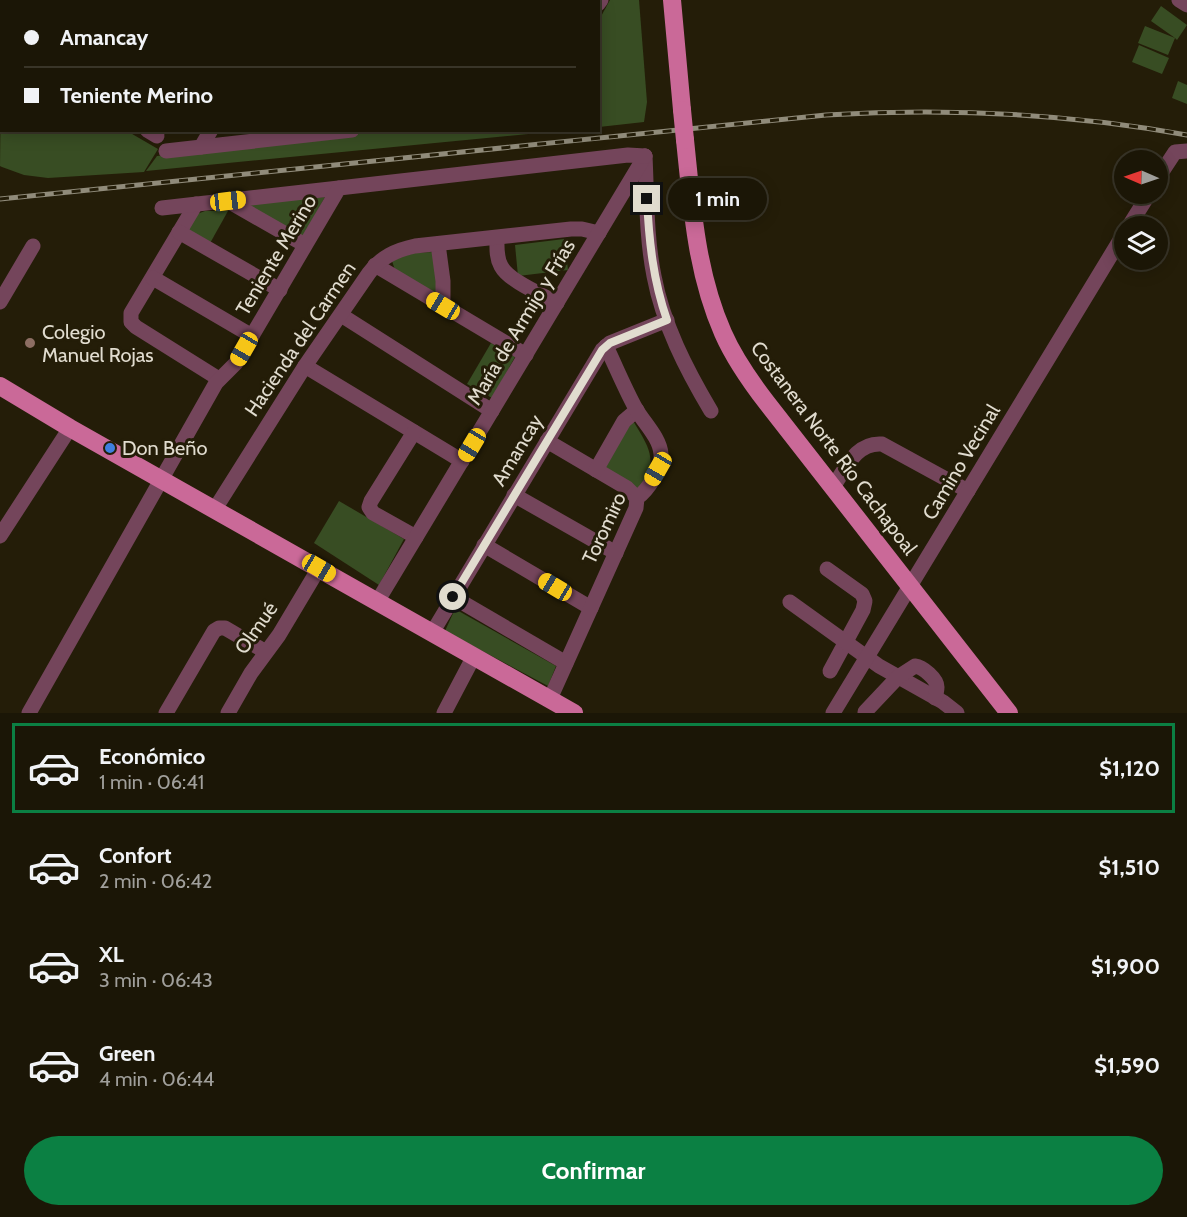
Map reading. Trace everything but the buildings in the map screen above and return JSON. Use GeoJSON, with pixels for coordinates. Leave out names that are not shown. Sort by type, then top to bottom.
{"type":"FeatureCollection","features":[{"type":"Feature","properties":{"kind":"main road","name":"Costanera Norte Río Cachapoal"},"geometry":{"type":"LineString","coordinates":[[672,0],[699,258],[710,299],[723,333],[753,384],[1009,713]]}},
{"type":"Feature","properties":{"kind":"main road"},"geometry":{"type":"LineString","coordinates":[[0,386],[70,428],[574,713]]}},
{"type":"Feature","properties":{"kind":"street"},"geometry":{"type":"LineString","coordinates":[[1179,0],[1187,5]]}},
{"type":"Feature","properties":{"kind":"street"},"geometry":{"type":"LineString","coordinates":[[201,147],[210,132]]}},
{"type":"Feature","properties":{"kind":"street"},"geometry":{"type":"LineString","coordinates":[[166,151],[322,132]]}},
{"type":"Feature","properties":{"kind":"street"},"geometry":{"type":"LineString","coordinates":[[1168,163],[1175,152],[1187,151]]}},
{"type":"Feature","properties":{"kind":"street","name":"Teniente Merino"},"geometry":{"type":"LineString","coordinates":[[29,713],[219,379],[232,368],[339,188],[628,155],[645,156]]}},
{"type":"Feature","properties":{"kind":"street"},"geometry":{"type":"LineString","coordinates":[[645,156],[649,241],[657,292],[687,371],[711,411]]}},
{"type":"Feature","properties":{"kind":"street","name":"María de Armijo y Frías"},"geometry":{"type":"LineString","coordinates":[[377,602],[645,156]]}},
{"type":"Feature","properties":{"kind":"street"},"geometry":{"type":"LineString","coordinates":[[162,208],[339,188]]}},
{"type":"Feature","properties":{"kind":"street"},"geometry":{"type":"LineString","coordinates":[[228,201],[305,245]]}},
{"type":"Feature","properties":{"kind":"street"},"geometry":{"type":"LineString","coordinates":[[196,204],[131,313],[131,322],[219,379]]}},
{"type":"Feature","properties":{"kind":"street","name":"Hacienda del Carmen"},"geometry":{"type":"LineString","coordinates":[[215,510],[305,366],[375,265],[398,250],[438,244],[577,229],[599,233]]}},
{"type":"Feature","properties":{"kind":"street"},"geometry":{"type":"LineString","coordinates":[[179,232],[280,290]]}},
{"type":"Feature","properties":{"kind":"street"},"geometry":{"type":"LineString","coordinates":[[496,238],[501,267],[510,276],[557,303]]}},
{"type":"Feature","properties":{"kind":"street"},"geometry":{"type":"LineString","coordinates":[[438,244],[443,281],[443,306]]}},
{"type":"Feature","properties":{"kind":"street"},"geometry":{"type":"LineString","coordinates":[[0,302],[33,246]]}},
{"type":"Feature","properties":{"kind":"street","name":"Camino Vecinal"},"geometry":{"type":"LineString","coordinates":[[833,713],[1114,250]]}},
{"type":"Feature","properties":{"kind":"street"},"geometry":{"type":"LineString","coordinates":[[375,265],[526,355]]}},
{"type":"Feature","properties":{"kind":"street"},"geometry":{"type":"LineString","coordinates":[[153,278],[252,336]]}},
{"type":"Feature","properties":{"kind":"street"},"geometry":{"type":"LineString","coordinates":[[341,315],[492,411]]}},
{"type":"Feature","properties":{"kind":"street"},"geometry":{"type":"LineString","coordinates":[[606,346],[667,320]]}},
{"type":"Feature","properties":{"kind":"street","name":"Toromiro"},"geometry":{"type":"LineString","coordinates":[[550,699],[636,508],[637,498],[645,491],[661,462],[661,452],[637,410],[606,346]]}},
{"type":"Feature","properties":{"kind":"street","name":"Amancay"},"geometry":{"type":"LineString","coordinates":[[432,633],[599,354],[606,346]]}},
{"type":"Feature","properties":{"kind":"street"},"geometry":{"type":"LineString","coordinates":[[305,366],[462,461]]}},
{"type":"Feature","properties":{"kind":"street"},"geometry":{"type":"LineString","coordinates":[[596,470],[624,421],[637,410]]}},
{"type":"Feature","properties":{"kind":"street"},"geometry":{"type":"LineString","coordinates":[[0,536],[70,428]]}},
{"type":"Feature","properties":{"kind":"street"},"geometry":{"type":"LineString","coordinates":[[414,432],[369,507],[373,513],[416,537]]}},
{"type":"Feature","properties":{"kind":"street"},"geometry":{"type":"LineString","coordinates":[[547,441],[627,488],[637,498]]}},
{"type":"Feature","properties":{"kind":"street"},"geometry":{"type":"LineString","coordinates":[[833,487],[860,449],[871,443],[882,444],[968,490]]}},
{"type":"Feature","properties":{"kind":"street"},"geometry":{"type":"LineString","coordinates":[[514,495],[616,553]]}},
{"type":"Feature","properties":{"kind":"street"},"geometry":{"type":"LineString","coordinates":[[484,545],[591,608]]}},
{"type":"Feature","properties":{"kind":"street","name":"Olmué"},"geometry":{"type":"LineString","coordinates":[[228,713],[319,568]]}},
{"type":"Feature","properties":{"kind":"street"},"geometry":{"type":"LineString","coordinates":[[827,569],[862,594],[865,601],[863,610],[830,671]]}},
{"type":"Feature","properties":{"kind":"street"},"geometry":{"type":"LineString","coordinates":[[453,597],[566,663]]}},
{"type":"Feature","properties":{"kind":"street"},"geometry":{"type":"LineString","coordinates":[[789,602],[867,658],[957,713]]}},
{"type":"Feature","properties":{"kind":"street"},"geometry":{"type":"LineString","coordinates":[[166,713],[214,631],[225,628],[266,652]]}},
{"type":"Feature","properties":{"kind":"street"},"geometry":{"type":"LineString","coordinates":[[444,713],[474,656]]}},
{"type":"Feature","properties":{"kind":"street"},"geometry":{"type":"LineString","coordinates":[[865,712],[898,677]]}},
{"type":"Feature","properties":{"kind":"green space"},"geometry":{"type":"Polygon","coordinates":[[[610,0],[639,0],[647,102],[644,122],[600,127],[600,18],[610,0]]]}},
{"type":"Feature","properties":{"kind":"green space"},"geometry":{"type":"Polygon","coordinates":[[[1161,6],[1187,25],[1177,40],[1151,21],[1161,6]]]}},
{"type":"Feature","properties":{"kind":"green space"},"geometry":{"type":"Polygon","coordinates":[[[1145,26],[1175,38],[1168,55],[1138,43],[1145,26]]]}},
{"type":"Feature","properties":{"kind":"green space"},"geometry":{"type":"Polygon","coordinates":[[[1139,45],[1169,58],[1162,74],[1132,62],[1139,45]]]}},
{"type":"Feature","properties":{"kind":"green space"},"geometry":{"type":"Polygon","coordinates":[[[1178,81],[1187,85],[1187,104],[1172,98],[1178,81]]]}},
{"type":"Feature","properties":{"kind":"green space"},"geometry":{"type":"Polygon","coordinates":[[[0,132],[129,132],[158,149],[144,172],[48,178],[24,175],[0,166],[0,132]]]}},
{"type":"Feature","properties":{"kind":"green space"},"geometry":{"type":"Polygon","coordinates":[[[377,132],[549,132],[146,171],[157,156],[377,132]]]}},
{"type":"Feature","properties":{"kind":"green space"},"geometry":{"type":"Polygon","coordinates":[[[325,197],[303,237],[244,204],[325,197]]]}},
{"type":"Feature","properties":{"kind":"green space"},"geometry":{"type":"Polygon","coordinates":[[[205,211],[228,211],[209,245],[187,232],[197,214],[205,211]]]}},
{"type":"Feature","properties":{"kind":"green space"},"geometry":{"type":"Polygon","coordinates":[[[564,239],[568,270],[518,276],[515,245],[564,239]]]}},
{"type":"Feature","properties":{"kind":"green space"},"geometry":{"type":"Polygon","coordinates":[[[434,252],[438,295],[395,270],[392,261],[407,253],[434,252]]]}},
{"type":"Feature","properties":{"kind":"green space"},"geometry":{"type":"Polygon","coordinates":[[[491,343],[515,357],[492,398],[467,384],[491,343]]]}},
{"type":"Feature","properties":{"kind":"green space"},"geometry":{"type":"Polygon","coordinates":[[[632,419],[647,446],[651,461],[650,470],[641,491],[604,469],[632,419]]]}},
{"type":"Feature","properties":{"kind":"green space"},"geometry":{"type":"Polygon","coordinates":[[[339,501],[404,539],[379,585],[314,543],[339,501]]]}},
{"type":"Feature","properties":{"kind":"green space"},"geometry":{"type":"Polygon","coordinates":[[[455,609],[556,666],[548,686],[445,631],[455,609]]]}},
{"type":"Feature","properties":{"kind":"railway"},"geometry":{"type":"LineString","coordinates":[[0,199],[826,115],[917,112],[1007,114],[1097,122],[1187,135]]}},
{"type":"Feature","properties":{"kind":"place","name":"Colegio Manuel Rojas"},"geometry":{"type":"Point","coordinates":[30,343]}},
{"type":"Feature","properties":{"kind":"place","name":"Don Beño"},"geometry":{"type":"Point","coordinates":[110,448]}},
{"type":"Feature","properties":{"kind":"route"},"geometry":{"type":"LineString","coordinates":[[453,597],[602,350],[610,343],[667,320],[657,292],[651,262],[647,199]]}}]}
